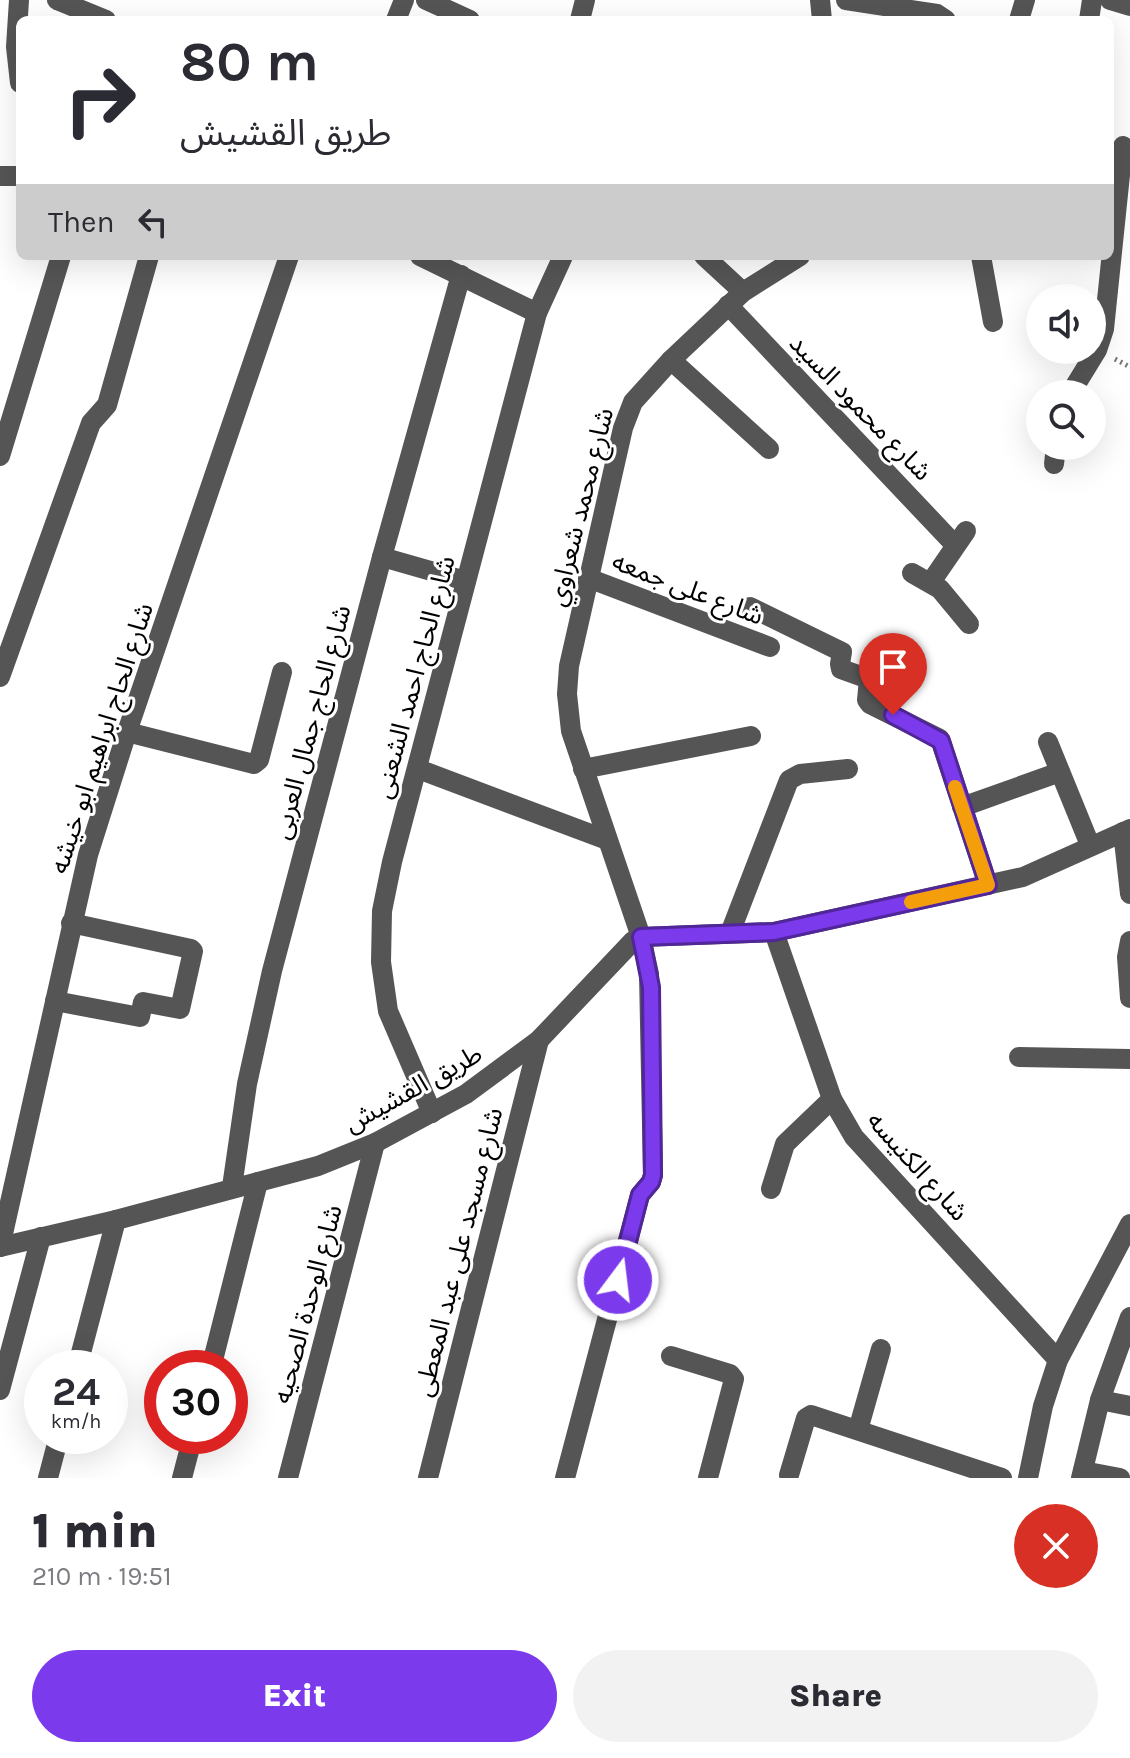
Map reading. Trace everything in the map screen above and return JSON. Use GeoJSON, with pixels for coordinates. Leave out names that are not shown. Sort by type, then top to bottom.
{"type":"FeatureCollection","features":[{"type":"Feature","properties":{"kind":"street"},"geometry":{"type":"LineString","coordinates":[[57,0],[96,16]]}},
{"type":"Feature","properties":{"kind":"street"},"geometry":{"type":"LineString","coordinates":[[426,0],[461,16]]}},
{"type":"Feature","properties":{"kind":"street"},"geometry":{"type":"LineString","coordinates":[[846,0],[940,16]]}},
{"type":"Feature","properties":{"kind":"street"},"geometry":{"type":"LineString","coordinates":[[1110,0],[1130,6]]}},
{"type":"Feature","properties":{"kind":"street"},"geometry":{"type":"LineString","coordinates":[[1114,221],[1121,146]]}},
{"type":"Feature","properties":{"kind":"street"},"geometry":{"type":"LineString","coordinates":[[0,456],[60,260]]}},
{"type":"Feature","properties":{"kind":"street"},"geometry":{"type":"LineString","coordinates":[[0,677],[91,423],[107,405],[148,260]]}},
{"type":"Feature","properties":{"kind":"street","name":"شارع الحاج ابراهيم ابو خيشه"},"geometry":{"type":"LineString","coordinates":[[0,1247],[88,855],[288,260]]}},
{"type":"Feature","properties":{"kind":"street"},"geometry":{"type":"LineString","coordinates":[[429,260],[537,313]]}},
{"type":"Feature","properties":{"kind":"street","name":"شارع الحاج احمد الشعنى"},"geometry":{"type":"LineString","coordinates":[[432,1113],[388,1011],[381,962],[382,911],[392,862],[537,313],[561,260]]}},
{"type":"Feature","properties":{"kind":"street"},"geometry":{"type":"LineString","coordinates":[[707,260],[735,299]]}},
{"type":"Feature","properties":{"kind":"street","name":"شارع محمد شعراوي"},"geometry":{"type":"LineString","coordinates":[[565,1478],[640,1195],[653,1178],[651,987],[641,937],[571,731],[567,694],[569,666],[626,415],[633,402],[671,360],[735,299],[794,260]]}},
{"type":"Feature","properties":{"kind":"street"},"geometry":{"type":"LineString","coordinates":[[982,260],[993,322]]}},
{"type":"Feature","properties":{"kind":"street"},"geometry":{"type":"LineString","coordinates":[[1079,380],[1097,350],[1104,329],[1110,260]]}},
{"type":"Feature","properties":{"kind":"street","name":"شارع الحاج جمال العربى"},"geometry":{"type":"LineString","coordinates":[[232,1187],[247,1084],[272,971],[461,275]]}},
{"type":"Feature","properties":{"kind":"street","name":"شارع محمود السيد"},"geometry":{"type":"LineString","coordinates":[[735,299],[961,538],[931,582]]}},
{"type":"Feature","properties":{"kind":"street"},"geometry":{"type":"LineString","coordinates":[[671,360],[769,449]]}},
{"type":"Feature","properties":{"kind":"street"},"geometry":{"type":"LineString","coordinates":[[382,557],[466,581]]}},
{"type":"Feature","properties":{"kind":"street"},"geometry":{"type":"LineString","coordinates":[[912,573],[931,582],[969,624]]}},
{"type":"Feature","properties":{"kind":"street","name":"شارع على جمعه"},"geometry":{"type":"LineString","coordinates":[[588,578],[770,647]]}},
{"type":"Feature","properties":{"kind":"street"},"geometry":{"type":"LineString","coordinates":[[750,607],[842,652],[841,669],[869,679],[867,700],[870,704],[940,739],[988,885]]}},
{"type":"Feature","properties":{"kind":"street"},"geometry":{"type":"LineString","coordinates":[[127,732],[254,764],[259,760],[282,672]]}},
{"type":"Feature","properties":{"kind":"street"},"geometry":{"type":"LineString","coordinates":[[583,769],[751,736]]}},
{"type":"Feature","properties":{"kind":"street"},"geometry":{"type":"LineString","coordinates":[[1048,742],[1090,845]]}},
{"type":"Feature","properties":{"kind":"street"},"geometry":{"type":"LineString","coordinates":[[418,769],[607,840]]}},
{"type":"Feature","properties":{"kind":"street"},"geometry":{"type":"LineString","coordinates":[[730,933],[789,780],[800,774],[848,769]]}},
{"type":"Feature","properties":{"kind":"street"},"geometry":{"type":"LineString","coordinates":[[962,807],[1060,772]]}},
{"type":"Feature","properties":{"kind":"street"},"geometry":{"type":"LineString","coordinates":[[641,937],[774,932],[988,885],[1023,877],[1126,830],[1130,894]]}},
{"type":"Feature","properties":{"kind":"street"},"geometry":{"type":"LineString","coordinates":[[55,1001],[140,1017],[143,1002],[179,1009],[193,951],[71,923]]}},
{"type":"Feature","properties":{"kind":"street","name":"شارع الكنيسه"},"geometry":{"type":"LineString","coordinates":[[774,932],[832,1099],[854,1137],[1058,1360]]}},
{"type":"Feature","properties":{"kind":"street","name":"طريق القشيش"},"geometry":{"type":"LineString","coordinates":[[0,1247],[116,1220],[318,1166],[375,1143],[466,1094],[539,1040],[633,941],[641,937]]}},
{"type":"Feature","properties":{"kind":"street"},"geometry":{"type":"LineString","coordinates":[[1130,941],[1127,957],[1130,998]]}},
{"type":"Feature","properties":{"kind":"street","name":"شارع مسجد على عبد المعطى"},"geometry":{"type":"LineString","coordinates":[[428,1478],[539,1040]]}},
{"type":"Feature","properties":{"kind":"street"},"geometry":{"type":"LineString","coordinates":[[1019,1057],[1130,1059]]}},
{"type":"Feature","properties":{"kind":"street"},"geometry":{"type":"LineString","coordinates":[[771,1189],[787,1141],[832,1099]]}},
{"type":"Feature","properties":{"kind":"street","name":"شارع الوحدة الصحيه"},"geometry":{"type":"LineString","coordinates":[[288,1478],[375,1143]]}},
{"type":"Feature","properties":{"kind":"street"},"geometry":{"type":"LineString","coordinates":[[216,1350],[258,1182]]}},
{"type":"Feature","properties":{"kind":"street"},"geometry":{"type":"LineString","coordinates":[[82,1350],[116,1220]]}},
{"type":"Feature","properties":{"kind":"street"},"geometry":{"type":"LineString","coordinates":[[1028,1478],[1043,1406],[1058,1360],[1130,1224]]}},
{"type":"Feature","properties":{"kind":"street"},"geometry":{"type":"LineString","coordinates":[[0,1390],[41,1237]]}},
{"type":"Feature","properties":{"kind":"street"},"geometry":{"type":"LineString","coordinates":[[1120,1478],[1082,1474],[1100,1400],[1127,1330]]}},
{"type":"Feature","properties":{"kind":"street"},"geometry":{"type":"LineString","coordinates":[[858,1430],[881,1349]]}},
{"type":"Feature","properties":{"kind":"street"},"geometry":{"type":"LineString","coordinates":[[671,1356],[730,1374],[734,1379],[708,1478]]}},
{"type":"Feature","properties":{"kind":"street"},"geometry":{"type":"LineString","coordinates":[[1100,1400],[1130,1406]]}},
{"type":"Feature","properties":{"kind":"street"},"geometry":{"type":"LineString","coordinates":[[789,1475],[807,1417],[813,1416],[1002,1478]]}},
{"type":"Feature","properties":{"kind":"street"},"geometry":{"type":"LineString","coordinates":[[48,1478],[54,1454]]}},
{"type":"Feature","properties":{"kind":"street"},"geometry":{"type":"LineString","coordinates":[[182,1478],[188,1454]]}},
{"type":"Feature","properties":{"kind":"slow traffic"},"geometry":{"type":"LineString","coordinates":[[911,902],[988,885],[955,787]]}},
{"type":"Feature","properties":{"kind":"route"},"geometry":{"type":"LineString","coordinates":[[618,1280],[640,1195],[653,1175],[651,987],[641,937],[774,932],[988,885],[941,741],[893,715]]}}]}
